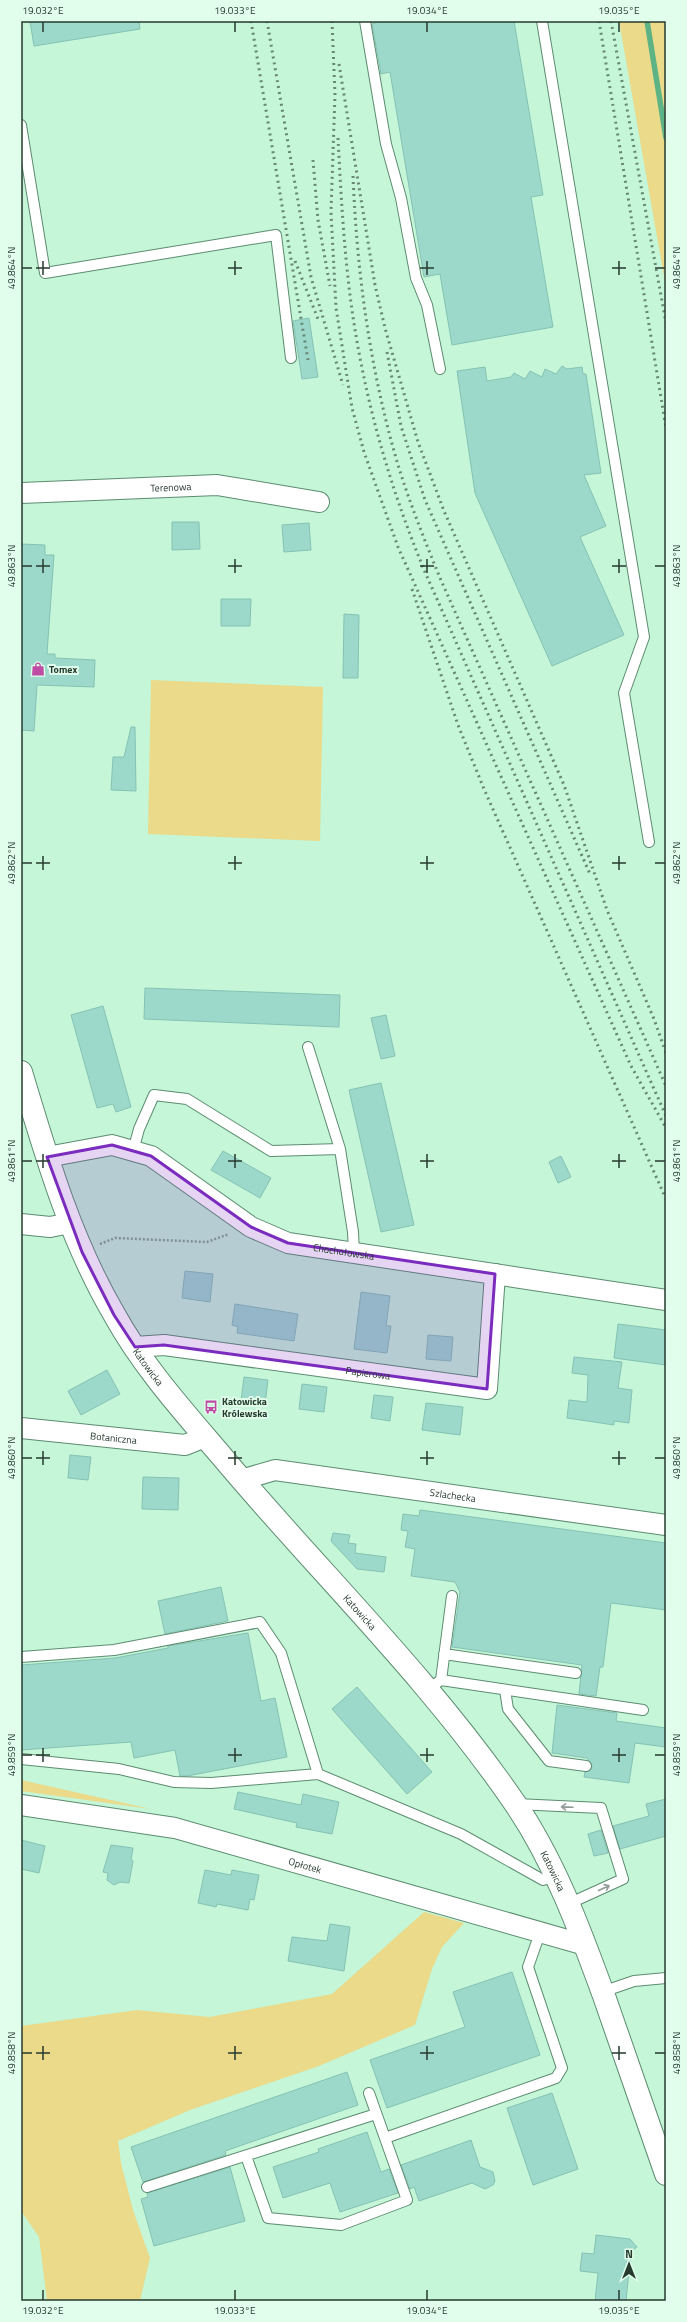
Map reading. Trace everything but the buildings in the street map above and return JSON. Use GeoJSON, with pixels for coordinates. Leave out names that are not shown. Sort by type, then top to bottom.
{"type":"FeatureCollection","features":[{"type":"Feature","properties":{"kind":"street","name":"Terenowa"},"geometry":{"type":"LineString","coordinates":[[21,493],[217,485],[319,502]]}},
{"type":"Feature","properties":{"kind":"street","name":"Katowicka"},"geometry":{"type":"LineString","coordinates":[[21,1072],[47,1157],[70,1223],[82,1252],[114,1315],[135,1347],[205,1437],[241,1480],[434,1685],[476,1750],[516,1804],[555,1877],[585,1945],[666,2174]]}},
{"type":"Feature","properties":{"kind":"street","name":"Chochołowska"},"geometry":{"type":"LineString","coordinates":[[47,1157],[112,1145],[151,1156],[251,1227],[288,1243],[666,1300]]}},
{"type":"Feature","properties":{"kind":"street"},"geometry":{"type":"LineString","coordinates":[[21,1224],[50,1227],[70,1223]]}},
{"type":"Feature","properties":{"kind":"street","name":"Papierowa"},"geometry":{"type":"LineString","coordinates":[[135,1347],[164,1345],[487,1389],[495,1274]]}},
{"type":"Feature","properties":{"kind":"street","name":"Botaniczna"},"geometry":{"type":"LineString","coordinates":[[21,1428],[185,1445],[205,1437]]}},
{"type":"Feature","properties":{"kind":"street","name":"Szlachecka"},"geometry":{"type":"LineString","coordinates":[[241,1480],[275,1470],[666,1525]]}},
{"type":"Feature","properties":{"kind":"street","name":"Opłotek"},"geometry":{"type":"LineString","coordinates":[[21,1805],[175,1828],[585,1945]]}},
{"type":"Feature","properties":{"kind":"lane"},"geometry":{"type":"LineString","coordinates":[[365,21],[386,144],[401,198],[416,278],[427,305],[440,369]]}},
{"type":"Feature","properties":{"kind":"lane"},"geometry":{"type":"LineString","coordinates":[[542,21],[644,637],[624,692],[649,842]]}},
{"type":"Feature","properties":{"kind":"lane"},"geometry":{"type":"LineString","coordinates":[[21,125],[45,273],[276,236],[290,358]]}},
{"type":"Feature","properties":{"kind":"lane"},"geometry":{"type":"LineString","coordinates":[[308,1047],[340,1149],[353,1232],[354,1253]]}},
{"type":"Feature","properties":{"kind":"lane"},"geometry":{"type":"LineString","coordinates":[[133,1150],[139,1129],[154,1095],[187,1099],[271,1151],[340,1149]]}},
{"type":"Feature","properties":{"kind":"lane"},"geometry":{"type":"LineString","coordinates":[[452,1596],[444,1654],[434,1685],[505,1690],[643,1710]]}},
{"type":"Feature","properties":{"kind":"lane"},"geometry":{"type":"LineString","coordinates":[[21,1657],[114,1650],[260,1622],[281,1653],[318,1774]]}},
{"type":"Feature","properties":{"kind":"lane"},"geometry":{"type":"LineString","coordinates":[[444,1654],[576,1673]]}},
{"type":"Feature","properties":{"kind":"lane"},"geometry":{"type":"LineString","coordinates":[[505,1690],[508,1709],[549,1761],[586,1766]]}},
{"type":"Feature","properties":{"kind":"lane"},"geometry":{"type":"LineString","coordinates":[[21,1759],[119,1769],[174,1782],[211,1783],[318,1774],[461,1834],[543,1880],[555,1877]]}},
{"type":"Feature","properties":{"kind":"lane"},"geometry":{"type":"LineString","coordinates":[[516,1804],[601,1808],[623,1879],[568,1904]]}},
{"type":"Feature","properties":{"kind":"lane"},"geometry":{"type":"LineString","coordinates":[[385,2138],[556,2078],[562,2068],[528,1967],[540,1933]]}},
{"type":"Feature","properties":{"kind":"lane"},"geometry":{"type":"LineString","coordinates":[[602,1992],[634,1981],[666,1978]]}},
{"type":"Feature","properties":{"kind":"lane"},"geometry":{"type":"LineString","coordinates":[[246,2156],[268,2218],[341,2225],[407,2200],[369,2093]]}},
{"type":"Feature","properties":{"kind":"lane"},"geometry":{"type":"LineString","coordinates":[[147,2187],[376,2114]]}},
{"type":"Feature","properties":{"kind":"path"},"geometry":{"type":"LineString","coordinates":[[82,1252],[115,1238],[206,1242],[251,1227]]}},
{"type":"Feature","properties":{"kind":"highlighted area"},"geometry":{"type":"Polygon","coordinates":[[[112,1145],[151,1156],[251,1227],[288,1243],[495,1274],[487,1389],[164,1345],[135,1347],[114,1315],[82,1252],[47,1157],[112,1145]]]}},
{"type":"Feature","properties":{"kind":"shaded area"},"geometry":{"type":"Polygon","coordinates":[[[619,21],[666,21],[666,288],[619,21]]]}},
{"type":"Feature","properties":{"kind":"shaded area"},"geometry":{"type":"Polygon","coordinates":[[[151,680],[323,687],[320,841],[148,834],[151,680]]]}},
{"type":"Feature","properties":{"kind":"shaded area"},"geometry":{"type":"Polygon","coordinates":[[[21,1780],[151,1809],[21,1791],[21,1780]]]}},
{"type":"Feature","properties":{"kind":"shaded area"},"geometry":{"type":"Polygon","coordinates":[[[424,1912],[464,1923],[442,1947],[432,1969],[415,2025],[319,2066],[190,2110],[118,2141],[121,2163],[133,2210],[150,2258],[140,2301],[47,2301],[39,2237],[21,2211],[21,2026],[137,2010],[210,2017],[332,1994],[424,1912]]]}},
{"type":"Feature","properties":{"kind":"waterway"},"geometry":{"type":"LineString","coordinates":[[647,21],[666,138]]}},
{"type":"Feature","properties":{"kind":"railway"},"geometry":{"type":"LineString","coordinates":[[251,21],[308,360]]}},
{"type":"Feature","properties":{"kind":"railway"},"geometry":{"type":"LineString","coordinates":[[267,21],[311,277],[343,385]]}},
{"type":"Feature","properties":{"kind":"railway"},"geometry":{"type":"LineString","coordinates":[[332,21],[335,94],[331,212],[336,308],[352,408],[364,452],[398,547],[631,1066],[666,1128]]}},
{"type":"Feature","properties":{"kind":"railway"},"geometry":{"type":"LineString","coordinates":[[599,21],[666,428]]}},
{"type":"Feature","properties":{"kind":"railway"},"geometry":{"type":"LineString","coordinates":[[611,21],[666,323]]}},
{"type":"Feature","properties":{"kind":"railway"},"geometry":{"type":"LineString","coordinates":[[339,64],[375,285],[385,328],[418,442],[444,511],[564,785],[607,910],[654,1019],[666,1053]]}},
{"type":"Feature","properties":{"kind":"railway"},"geometry":{"type":"LineString","coordinates":[[338,138],[347,267],[357,344],[380,444],[390,476],[412,540],[425,572],[666,1116]]}},
{"type":"Feature","properties":{"kind":"railway"},"geometry":{"type":"LineString","coordinates":[[313,160],[318,220],[330,286]]}},
{"type":"Feature","properties":{"kind":"railway"},"geometry":{"type":"LineString","coordinates":[[353,176],[358,249],[366,322],[380,394],[398,465],[423,536],[440,578],[666,1086]]}},
{"type":"Feature","properties":{"kind":"railway"},"geometry":{"type":"LineString","coordinates":[[295,261],[318,319]]}},
{"type":"Feature","properties":{"kind":"railway"},"geometry":{"type":"LineString","coordinates":[[387,352],[401,426],[425,500],[590,874]]}},
{"type":"Feature","properties":{"kind":"railway"},"geometry":{"type":"LineString","coordinates":[[412,589],[458,725],[484,789],[666,1199]]}},
{"type":"Feature","properties":{"kind":"place","name":"Tomex"},"geometry":{"type":"Point","coordinates":[38,669]}},
{"type":"Feature","properties":{"kind":"place","name":"Katowicka Królewska"},"geometry":{"type":"Point","coordinates":[211,1407]}}]}
